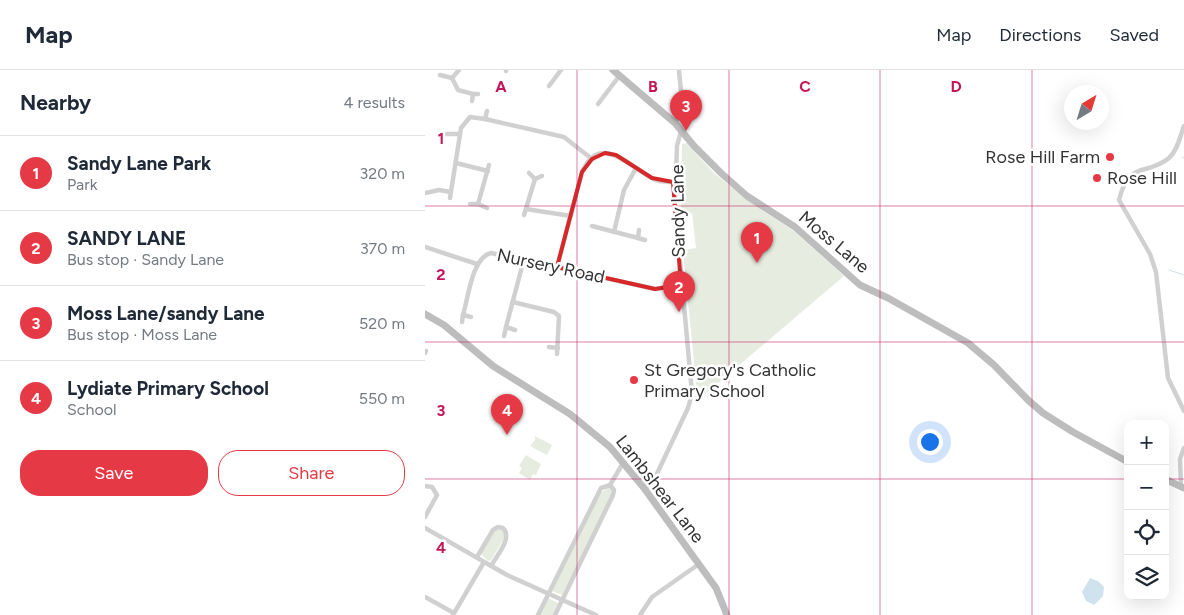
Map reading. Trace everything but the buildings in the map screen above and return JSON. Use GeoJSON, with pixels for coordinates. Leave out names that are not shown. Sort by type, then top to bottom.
{"type":"FeatureCollection","features":[{"type":"Feature","properties":{"kind":"street"},"geometry":{"type":"LineString","coordinates":[[452,78],[459,70]]}},
{"type":"Feature","properties":{"kind":"street"},"geometry":{"type":"LineString","coordinates":[[549,86],[561,70]]}},
{"type":"Feature","properties":{"kind":"street","name":"Moss Lane"},"geometry":{"type":"LineString","coordinates":[[613,70],[675,123],[721,174],[747,196],[795,227],[860,285],[888,298],[968,343],[995,365],[1028,400],[1043,412],[1073,432],[1124,460]]}},
{"type":"Feature","properties":{"kind":"street"},"geometry":{"type":"LineString","coordinates":[[675,123],[681,108],[679,70]]}},
{"type":"Feature","properties":{"kind":"street"},"geometry":{"type":"LineString","coordinates":[[440,75],[452,78],[458,90],[476,94],[472,101]]}},
{"type":"Feature","properties":{"kind":"street"},"geometry":{"type":"LineString","coordinates":[[597,104],[620,75]]}},
{"type":"Feature","properties":{"kind":"street"},"geometry":{"type":"LineString","coordinates":[[485,119],[487,111]]}},
{"type":"Feature","properties":{"kind":"street"},"geometry":{"type":"LineString","coordinates":[[450,198],[459,134],[467,118],[485,119],[565,136],[591,159]]}},
{"type":"Feature","properties":{"kind":"street"},"geometry":{"type":"LineString","coordinates":[[1184,126],[1176,148],[1169,158],[1132,174],[1123,183],[1119,200],[1150,254],[1156,272],[1168,378],[1184,411]]}},
{"type":"Feature","properties":{"kind":"street","name":"Sandy Lane"},"geometry":{"type":"LineString","coordinates":[[645,489],[653,480],[691,399],[675,205],[677,146],[681,131]]}},
{"type":"Feature","properties":{"kind":"street"},"geometry":{"type":"LineString","coordinates":[[441,134],[459,134]]}},
{"type":"Feature","properties":{"kind":"street"},"geometry":{"type":"LineString","coordinates":[[557,267],[582,172],[591,159],[611,154],[657,180],[675,182]]}},
{"type":"Feature","properties":{"kind":"street"},"geometry":{"type":"LineString","coordinates":[[456,163],[487,171]]}},
{"type":"Feature","properties":{"kind":"street"},"geometry":{"type":"LineString","coordinates":[[478,204],[489,165]]}},
{"type":"Feature","properties":{"kind":"street"},"geometry":{"type":"LineString","coordinates":[[613,232],[624,190],[636,168]]}},
{"type":"Feature","properties":{"kind":"street"},"geometry":{"type":"LineString","coordinates":[[529,173],[535,179]]}},
{"type":"Feature","properties":{"kind":"street"},"geometry":{"type":"LineString","coordinates":[[535,179],[542,176]]}},
{"type":"Feature","properties":{"kind":"street"},"geometry":{"type":"LineString","coordinates":[[525,215],[535,179]]}},
{"type":"Feature","properties":{"kind":"street"},"geometry":{"type":"LineString","coordinates":[[425,193],[439,190],[451,192]]}},
{"type":"Feature","properties":{"kind":"street"},"geometry":{"type":"LineString","coordinates":[[470,204],[478,204],[487,208]]}},
{"type":"Feature","properties":{"kind":"street"},"geometry":{"type":"LineString","coordinates":[[526,209],[571,216]]}},
{"type":"Feature","properties":{"kind":"street"},"geometry":{"type":"LineString","coordinates":[[592,226],[645,240]]}},
{"type":"Feature","properties":{"kind":"street"},"geometry":{"type":"LineString","coordinates":[[638,238],[639,230]]}},
{"type":"Feature","properties":{"kind":"street"},"geometry":{"type":"LineString","coordinates":[[425,246],[477,264]]}},
{"type":"Feature","properties":{"kind":"street","name":"Nursery Road"},"geometry":{"type":"LineString","coordinates":[[462,322],[477,264],[483,256],[491,253],[655,288],[681,285]]}},
{"type":"Feature","properties":{"kind":"street"},"geometry":{"type":"LineString","coordinates":[[504,336],[524,259]]}},
{"type":"Feature","properties":{"kind":"street"},"geometry":{"type":"LineString","coordinates":[[513,302],[554,312],[559,316],[557,354]]}},
{"type":"Feature","properties":{"kind":"street","name":"Lambshear Lane"},"geometry":{"type":"LineString","coordinates":[[425,314],[444,325],[493,366],[571,414],[610,446],[645,489],[716,588],[727,615]]}},
{"type":"Feature","properties":{"kind":"street"},"geometry":{"type":"LineString","coordinates":[[463,315],[471,318]]}},
{"type":"Feature","properties":{"kind":"street"},"geometry":{"type":"LineString","coordinates":[[507,327],[515,330]]}},
{"type":"Feature","properties":{"kind":"street"},"geometry":{"type":"LineString","coordinates":[[549,347],[558,348]]}},
{"type":"Feature","properties":{"kind":"street"},"geometry":{"type":"LineString","coordinates":[[1169,481],[1182,487],[1180,459],[1184,448]]}},
{"type":"Feature","properties":{"kind":"street"},"geometry":{"type":"LineString","coordinates":[[538,615],[601,488],[610,485],[623,463]]}},
{"type":"Feature","properties":{"kind":"street"},"geometry":{"type":"LineString","coordinates":[[555,615],[613,495],[614,490],[610,485]]}},
{"type":"Feature","properties":{"kind":"street"},"geometry":{"type":"LineString","coordinates":[[425,486],[432,487],[437,495],[425,516]]}},
{"type":"Feature","properties":{"kind":"street"},"geometry":{"type":"LineString","coordinates":[[477,557],[493,530],[497,527],[503,528],[507,538],[491,566]]}},
{"type":"Feature","properties":{"kind":"street"},"geometry":{"type":"LineString","coordinates":[[425,528],[491,566],[597,615]]}},
{"type":"Feature","properties":{"kind":"street"},"geometry":{"type":"LineString","coordinates":[[425,597],[453,614],[484,562]]}},
{"type":"Feature","properties":{"kind":"street"},"geometry":{"type":"LineString","coordinates":[[640,615],[652,597],[699,564]]}},
{"type":"Feature","properties":{"kind":"highlighted area"},"geometry":{"type":"Polygon","coordinates":[[[605,153],[616,155],[652,178],[673,182],[681,285],[655,289],[557,267],[582,172],[592,159],[605,153]]]}},
{"type":"Feature","properties":{"kind":"shaded area"},"geometry":{"type":"Polygon","coordinates":[[[686,143],[714,173],[746,199],[795,232],[844,276],[696,402],[697,393],[683,250],[696,248],[692,213],[681,213],[682,144],[686,143]]]}},
{"type":"Feature","properties":{"kind":"shaded area"},"geometry":{"type":"Polygon","coordinates":[[[535,436],[552,445],[547,455],[530,446],[535,440],[535,436]]]}},
{"type":"Feature","properties":{"kind":"shaded area"},"geometry":{"type":"Polygon","coordinates":[[[526,455],[541,464],[536,475],[533,474],[530,480],[519,473],[522,468],[519,466],[526,455]]]}},
{"type":"Feature","properties":{"kind":"shaded area"},"geometry":{"type":"Polygon","coordinates":[[[608,487],[612,490],[610,500],[562,595],[552,591],[599,495],[608,487]]]}},
{"type":"Feature","properties":{"kind":"shaded area"},"geometry":{"type":"Polygon","coordinates":[[[499,529],[503,531],[505,537],[491,560],[488,561],[481,554],[495,531],[499,529]]]}},
{"type":"Feature","properties":{"kind":"shaded area"},"geometry":{"type":"Polygon","coordinates":[[[548,598],[558,603],[553,615],[540,615],[548,598]]]}},
{"type":"Feature","properties":{"kind":"water"},"geometry":{"type":"Polygon","coordinates":[[[1090,578],[1098,581],[1104,587],[1103,596],[1094,605],[1086,601],[1082,592],[1090,578]]]}},
{"type":"Feature","properties":{"kind":"waterway"},"geometry":{"type":"LineString","coordinates":[[1169,270],[1184,275]]}},
{"type":"Feature","properties":{"kind":"place","name":"Moss Lane/sandy Lane"},"geometry":{"type":"Point","coordinates":[686,131]}},
{"type":"Feature","properties":{"kind":"place","name":"Rose Hill Farm"},"geometry":{"type":"Point","coordinates":[1110,157]}},
{"type":"Feature","properties":{"kind":"place","name":"Rose Hill"},"geometry":{"type":"Point","coordinates":[1097,178]}},
{"type":"Feature","properties":{"kind":"place","name":"Sandy Lane Park"},"geometry":{"type":"Point","coordinates":[757,263]}},
{"type":"Feature","properties":{"kind":"place","name":"SANDY LANE"},"geometry":{"type":"Point","coordinates":[679,312]}},
{"type":"Feature","properties":{"kind":"place","name":"St Gregory's Catholic Primary School"},"geometry":{"type":"Point","coordinates":[634,380]}},
{"type":"Feature","properties":{"kind":"place","name":"Lydiate Primary School"},"geometry":{"type":"Point","coordinates":[507,435]}}]}
